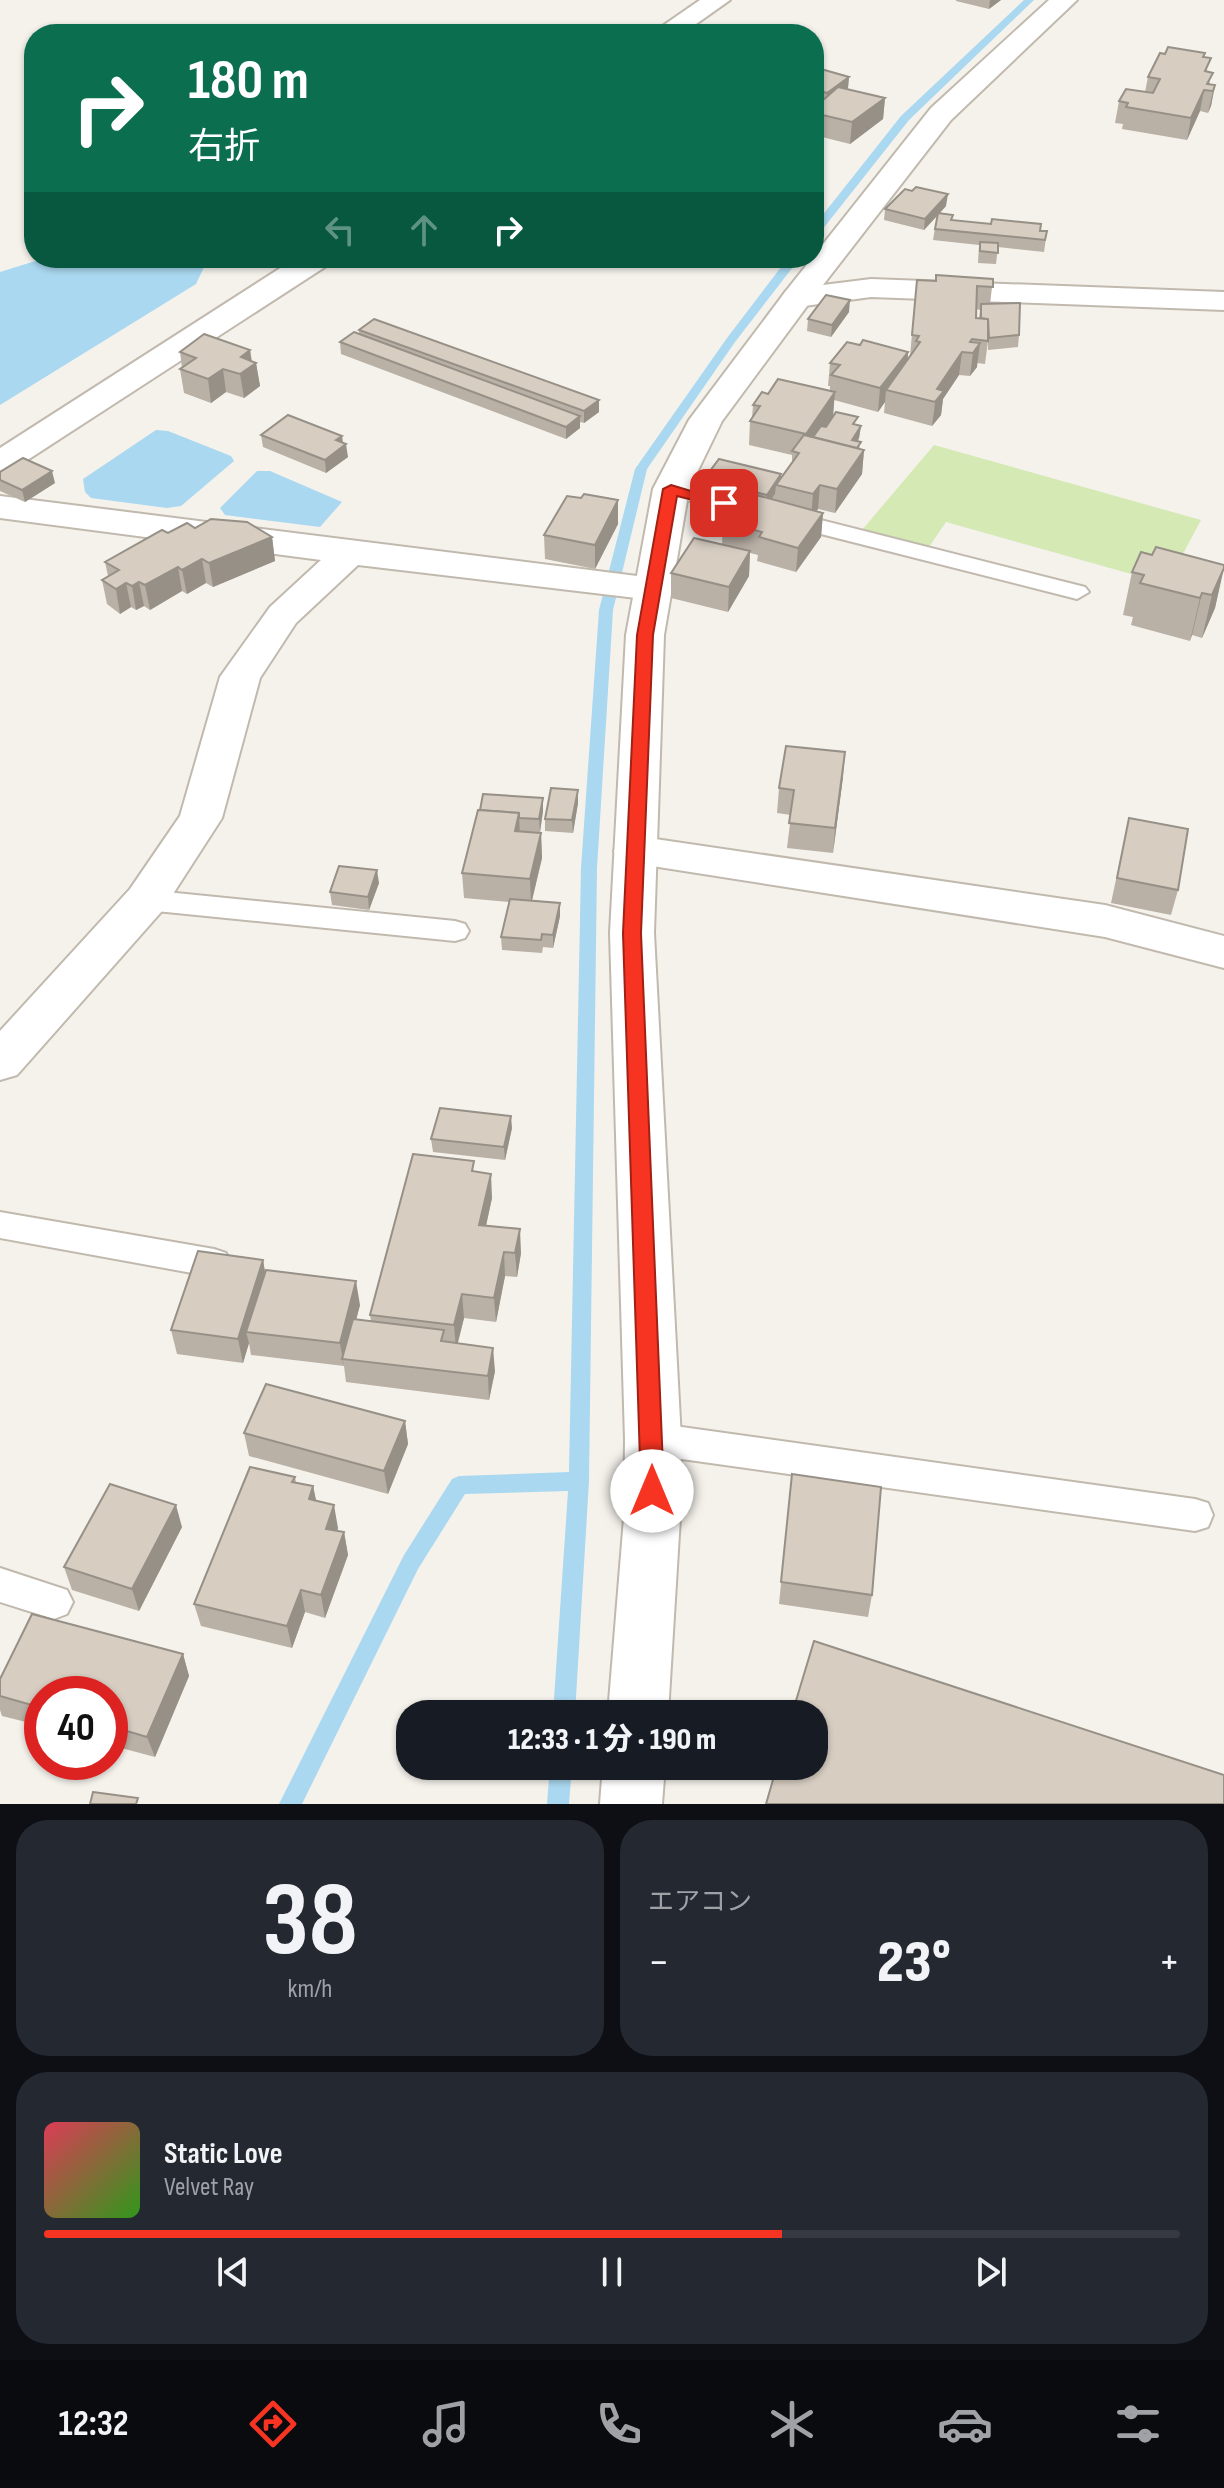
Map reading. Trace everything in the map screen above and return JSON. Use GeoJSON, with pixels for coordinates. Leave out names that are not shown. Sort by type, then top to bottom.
{"type":"FeatureCollection","features":[{"type":"Feature","properties":{"kind":"street"},"geometry":{"type":"LineString","coordinates":[[680,24],[717,0]]}},
{"type":"Feature","properties":{"kind":"street"},"geometry":{"type":"LineString","coordinates":[[824,264],[941,114],[1064,0]]}},
{"type":"Feature","properties":{"kind":"street"},"geometry":{"type":"LineString","coordinates":[[0,463],[302,268]]}},
{"type":"Feature","properties":{"kind":"street"},"geometry":{"type":"LineString","coordinates":[[639,1700],[652,1518],[653,1439],[632,933],[645,635],[671,489],[706,420],[820,268]]}},
{"type":"Feature","properties":{"kind":"street"},"geometry":{"type":"LineString","coordinates":[[797,298],[871,288],[1224,301]]}},
{"type":"Feature","properties":{"kind":"street"},"geometry":{"type":"LineString","coordinates":[[0,507],[653,589]]}},
{"type":"Feature","properties":{"kind":"street"},"geometry":{"type":"LineString","coordinates":[[0,1062],[146,900],[201,818],[240,677],[283,615],[350,553]]}},
{"type":"Feature","properties":{"kind":"street"},"geometry":{"type":"LineString","coordinates":[[635,851],[1105,921],[1224,952]]}},
{"type":"Feature","properties":{"kind":"street"},"geometry":{"type":"LineString","coordinates":[[631,1804],[633,1780]]}},
{"type":"Feature","properties":{"kind":"lane"},"geometry":{"type":"LineString","coordinates":[[671,489],[1077,592]]}},
{"type":"Feature","properties":{"kind":"lane"},"geometry":{"type":"LineString","coordinates":[[146,900],[455,931]]}},
{"type":"Feature","properties":{"kind":"lane"},"geometry":{"type":"LineString","coordinates":[[0,1225],[214,1263]]}},
{"type":"Feature","properties":{"kind":"lane"},"geometry":{"type":"LineString","coordinates":[[653,1439],[1195,1515]]}},
{"type":"Feature","properties":{"kind":"lane"},"geometry":{"type":"LineString","coordinates":[[0,1585],[54,1602]]}},
{"type":"Feature","properties":{"kind":"green space"},"geometry":{"type":"Polygon","coordinates":[[[934,445],[1201,520],[1167,584],[946,522],[929,547],[862,530],[934,445]]]}},
{"type":"Feature","properties":{"kind":"water"},"geometry":{"type":"Polygon","coordinates":[[[24,265],[24,268],[204,268],[196,284],[0,405],[0,272],[24,265]]]}},
{"type":"Feature","properties":{"kind":"water"},"geometry":{"type":"Polygon","coordinates":[[[156,430],[168,431],[231,456],[234,461],[181,506],[167,508],[91,498],[85,492],[83,479],[156,430]]]}},
{"type":"Feature","properties":{"kind":"water"},"geometry":{"type":"Polygon","coordinates":[[[257,471],[270,471],[342,502],[320,527],[225,515],[220,508],[257,471]]]}},
{"type":"Feature","properties":{"kind":"building"},"geometry":{"type":"Polygon","coordinates":[[[1168,47],[1205,53],[1203,57],[1211,58],[1205,71],[1213,73],[1207,84],[1215,85],[1213,91],[1204,90],[1191,118],[1126,107],[1128,103],[1119,101],[1126,89],[1153,93],[1160,79],[1148,77],[1160,53],[1165,54],[1168,47]]]}},
{"type":"Feature","properties":{"kind":"building"},"geometry":{"type":"Polygon","coordinates":[[[824,70],[849,77],[824,92],[824,70]]]}},
{"type":"Feature","properties":{"kind":"building"},"geometry":{"type":"Polygon","coordinates":[[[838,87],[885,98],[852,122],[824,115],[824,99],[838,87]]]}},
{"type":"Feature","properties":{"kind":"building"},"geometry":{"type":"Polygon","coordinates":[[[916,187],[948,194],[925,219],[885,209],[905,189],[912,191],[916,187]]]}},
{"type":"Feature","properties":{"kind":"building"},"geometry":{"type":"Polygon","coordinates":[[[938,213],[953,215],[951,220],[991,224],[992,219],[1041,224],[1040,231],[1047,231],[1045,240],[935,229],[938,213]]]}},
{"type":"Feature","properties":{"kind":"building"},"geometry":{"type":"Polygon","coordinates":[[[980,242],[998,243],[998,253],[980,251],[980,242]]]}},
{"type":"Feature","properties":{"kind":"building"},"geometry":{"type":"Polygon","coordinates":[[[936,275],[993,279],[993,287],[977,286],[976,318],[988,319],[988,341],[972,339],[970,342],[980,343],[973,353],[962,352],[937,389],[944,391],[935,402],[886,390],[920,342],[916,341],[919,336],[912,335],[917,280],[936,281],[936,275]]]}},
{"type":"Feature","properties":{"kind":"building"},"geometry":{"type":"Polygon","coordinates":[[[826,295],[850,300],[832,325],[808,319],[826,295]]]}},
{"type":"Feature","properties":{"kind":"building"},"geometry":{"type":"Polygon","coordinates":[[[1020,303],[1019,335],[989,338],[988,319],[981,318],[981,304],[1020,303]]]}},
{"type":"Feature","properties":{"kind":"building"},"geometry":{"type":"Polygon","coordinates":[[[374,319],[599,400],[584,411],[359,330],[374,319]]]}},
{"type":"Feature","properties":{"kind":"building"},"geometry":{"type":"Polygon","coordinates":[[[354,332],[580,416],[566,427],[340,342],[354,332]]]}},
{"type":"Feature","properties":{"kind":"building"},"geometry":{"type":"Polygon","coordinates":[[[204,334],[250,350],[241,357],[256,363],[240,374],[223,369],[208,379],[180,369],[196,358],[180,352],[204,334]]]}},
{"type":"Feature","properties":{"kind":"building"},"geometry":{"type":"Polygon","coordinates":[[[863,340],[908,352],[880,388],[831,375],[840,365],[830,363],[847,342],[860,345],[863,340]]]}},
{"type":"Feature","properties":{"kind":"building"},"geometry":{"type":"Polygon","coordinates":[[[778,379],[835,392],[806,434],[750,421],[760,406],[753,405],[762,392],[768,394],[778,379]]]}},
{"type":"Feature","properties":{"kind":"building"},"geometry":{"type":"Polygon","coordinates":[[[836,412],[858,417],[853,424],[861,426],[852,440],[861,442],[857,448],[813,437],[821,426],[826,427],[836,412]]]}},
{"type":"Feature","properties":{"kind":"building"},"geometry":{"type":"Polygon","coordinates":[[[288,415],[342,436],[336,440],[346,444],[325,460],[261,435],[288,415]]]}},
{"type":"Feature","properties":{"kind":"building"},"geometry":{"type":"Polygon","coordinates":[[[804,435],[864,450],[837,489],[820,485],[813,494],[776,485],[799,453],[792,451],[804,435]]]}},
{"type":"Feature","properties":{"kind":"building"},"geometry":{"type":"Polygon","coordinates":[[[23,458],[52,471],[22,490],[0,480],[0,472],[23,458]]]}},
{"type":"Feature","properties":{"kind":"building"},"geometry":{"type":"Polygon","coordinates":[[[719,459],[781,474],[767,495],[704,479],[719,459]]]}},
{"type":"Feature","properties":{"kind":"building"},"geometry":{"type":"Polygon","coordinates":[[[745,492],[823,513],[798,548],[759,537],[762,532],[723,521],[745,492]]]}},
{"type":"Feature","properties":{"kind":"building"},"geometry":{"type":"Polygon","coordinates":[[[584,494],[618,500],[595,545],[544,535],[567,496],[581,498],[584,494]]]}},
{"type":"Feature","properties":{"kind":"building"},"geometry":{"type":"Polygon","coordinates":[[[211,519],[247,522],[272,537],[209,563],[202,559],[182,570],[178,567],[145,585],[126,583],[116,589],[102,580],[119,570],[105,562],[162,530],[168,533],[187,523],[195,528],[211,519]]]}},
{"type":"Feature","properties":{"kind":"building"},"geometry":{"type":"Polygon","coordinates":[[[694,538],[750,551],[729,587],[671,573],[694,538]]]}},
{"type":"Feature","properties":{"kind":"building"},"geometry":{"type":"Polygon","coordinates":[[[1156,547],[1224,565],[1212,595],[1202,593],[1200,598],[1140,583],[1144,575],[1132,572],[1141,552],[1152,555],[1156,547]]]}},
{"type":"Feature","properties":{"kind":"building"},"geometry":{"type":"Polygon","coordinates":[[[786,746],[845,752],[835,828],[789,823],[794,790],[779,788],[786,746]]]}},
{"type":"Feature","properties":{"kind":"building"},"geometry":{"type":"Polygon","coordinates":[[[551,788],[578,790],[572,820],[545,819],[551,788]]]}},
{"type":"Feature","properties":{"kind":"building"},"geometry":{"type":"Polygon","coordinates":[[[483,794],[543,798],[539,819],[519,818],[519,813],[480,810],[483,794]]]}},
{"type":"Feature","properties":{"kind":"building"},"geometry":{"type":"Polygon","coordinates":[[[478,810],[519,813],[515,831],[541,833],[530,879],[462,873],[478,810]]]}},
{"type":"Feature","properties":{"kind":"building"},"geometry":{"type":"Polygon","coordinates":[[[1129,818],[1188,829],[1178,890],[1117,878],[1129,818]]]}},
{"type":"Feature","properties":{"kind":"building"},"geometry":{"type":"Polygon","coordinates":[[[339,866],[377,870],[368,897],[330,892],[339,866]]]}},
{"type":"Feature","properties":{"kind":"building"},"geometry":{"type":"Polygon","coordinates":[[[510,899],[560,903],[553,935],[542,934],[541,940],[501,937],[510,899]]]}},
{"type":"Feature","properties":{"kind":"building"},"geometry":{"type":"Polygon","coordinates":[[[440,1108],[511,1116],[504,1147],[431,1139],[440,1108]]]}},
{"type":"Feature","properties":{"kind":"building"},"geometry":{"type":"Polygon","coordinates":[[[413,1154],[474,1161],[472,1171],[491,1174],[479,1225],[520,1229],[515,1253],[504,1252],[494,1298],[462,1294],[454,1325],[370,1315],[413,1154]]]}},
{"type":"Feature","properties":{"kind":"building"},"geometry":{"type":"Polygon","coordinates":[[[198,1251],[263,1260],[238,1339],[171,1330],[198,1251]]]}},
{"type":"Feature","properties":{"kind":"building"},"geometry":{"type":"Polygon","coordinates":[[[266,1270],[356,1281],[340,1343],[246,1332],[266,1270]]]}},
{"type":"Feature","properties":{"kind":"building"},"geometry":{"type":"Polygon","coordinates":[[[353,1319],[444,1330],[441,1341],[493,1348],[488,1376],[342,1359],[353,1319]]]}},
{"type":"Feature","properties":{"kind":"building"},"geometry":{"type":"Polygon","coordinates":[[[266,1384],[405,1421],[384,1471],[244,1433],[266,1384]]]}},
{"type":"Feature","properties":{"kind":"building"},"geometry":{"type":"Polygon","coordinates":[[[250,1467],[295,1477],[292,1482],[313,1486],[309,1499],[334,1505],[326,1529],[344,1532],[321,1595],[301,1590],[287,1626],[194,1604],[250,1467]]]}},
{"type":"Feature","properties":{"kind":"building"},"geometry":{"type":"Polygon","coordinates":[[[792,1474],[881,1487],[872,1595],[781,1582],[792,1474]]]}},
{"type":"Feature","properties":{"kind":"building"},"geometry":{"type":"Polygon","coordinates":[[[110,1484],[176,1505],[132,1589],[64,1567],[110,1484]]]}},
{"type":"Feature","properties":{"kind":"building"},"geometry":{"type":"Polygon","coordinates":[[[32,1614],[183,1654],[147,1737],[128,1731],[128,1676],[24,1676],[24,1703],[0,1696],[0,1679],[32,1614]]]}},
{"type":"Feature","properties":{"kind":"building"},"geometry":{"type":"Polygon","coordinates":[[[814,1641],[1224,1775],[1224,1804],[766,1804],[773,1780],[828,1780],[828,1700],[796,1700],[814,1641]]]}},
{"type":"Feature","properties":{"kind":"building"},"geometry":{"type":"Polygon","coordinates":[[[93,1792],[138,1798],[136,1804],[90,1804],[93,1792]]]}},
{"type":"Feature","properties":{"kind":"waterway"},"geometry":{"type":"LineString","coordinates":[[824,220],[905,118],[1029,0]]}},
{"type":"Feature","properties":{"kind":"waterway"},"geometry":{"type":"LineString","coordinates":[[579,1481],[589,868],[606,610],[641,469],[731,340],[786,268]]}},
{"type":"Feature","properties":{"kind":"waterway"},"geometry":{"type":"LineString","coordinates":[[290,1804],[411,1562],[459,1485],[579,1481]]}},
{"type":"Feature","properties":{"kind":"waterway"},"geometry":{"type":"LineString","coordinates":[[565,1700],[579,1481]]}},
{"type":"Feature","properties":{"kind":"waterway"},"geometry":{"type":"LineString","coordinates":[[558,1804],[560,1780]]}},
{"type":"Feature","properties":{"kind":"route"},"geometry":{"type":"LineString","coordinates":[[652,1491],[653,1439],[632,933],[645,635],[661,529],[671,489],[724,503]]}}]}
